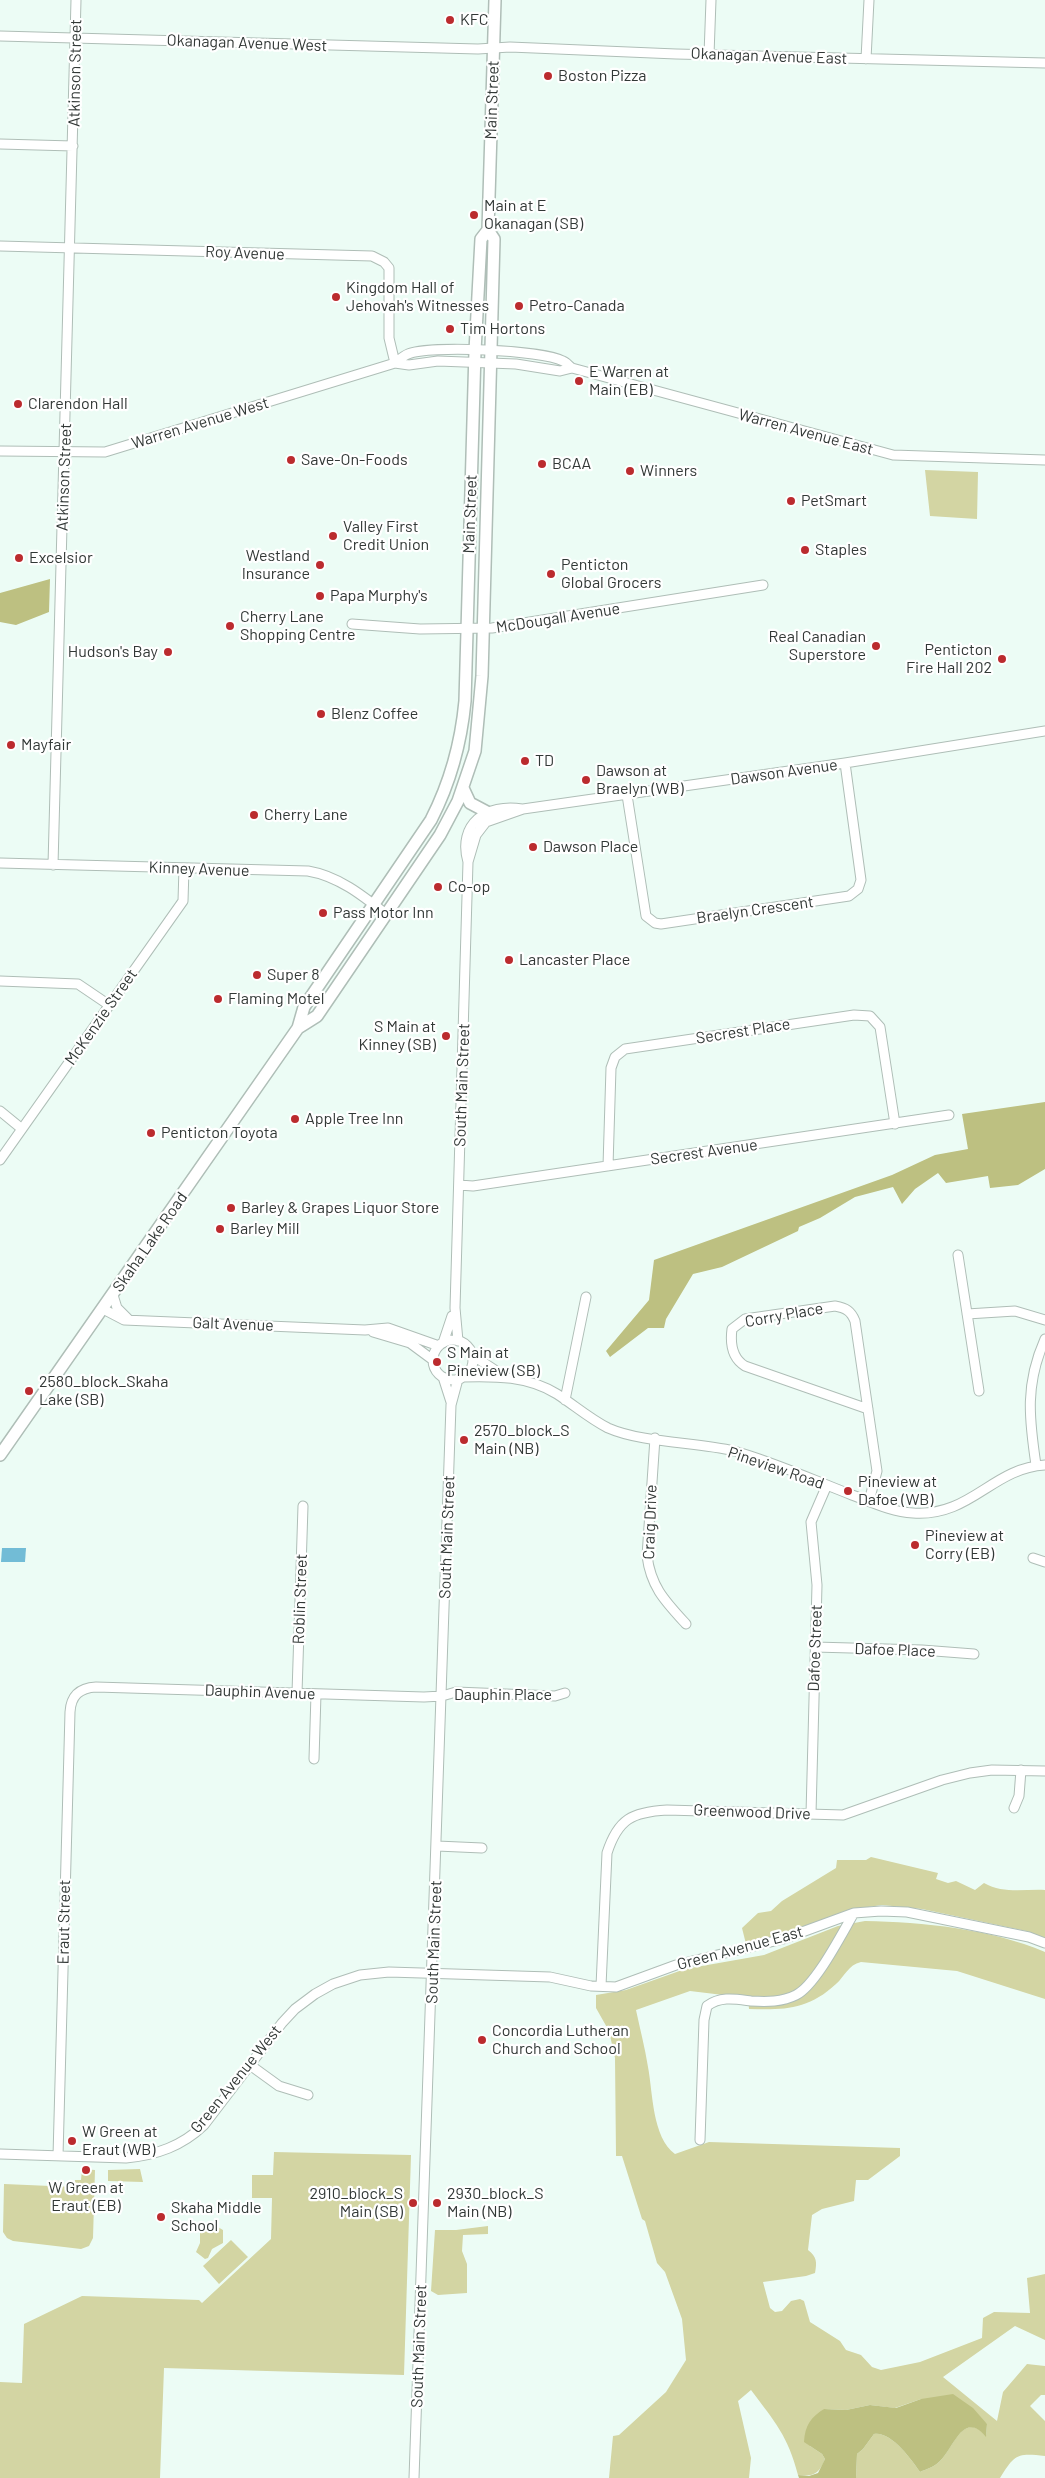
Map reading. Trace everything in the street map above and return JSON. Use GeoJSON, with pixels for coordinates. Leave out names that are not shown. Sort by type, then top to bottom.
{"type":"FeatureCollection","features":[{"type":"Feature","properties":{"kind":"main road","name":"Main Street"},"geometry":{"type":"LineString","coordinates":[[463,788],[475,751],[482,676],[494,239],[488,230],[495,0]]}},
{"type":"Feature","properties":{"kind":"main road","name":"Main Street"},"geometry":{"type":"LineString","coordinates":[[443,796],[453,771],[462,733],[481,239],[488,230]]}},
{"type":"Feature","properties":{"kind":"main road"},"geometry":{"type":"LineString","coordinates":[[463,788],[470,803],[485,817]]}},
{"type":"Feature","properties":{"kind":"main road","name":"Skaha Lake Road"},"geometry":{"type":"LineString","coordinates":[[298,1028],[317,1016],[440,835],[463,788]]}},
{"type":"Feature","properties":{"kind":"main road","name":"Skaha Lake Road"},"geometry":{"type":"LineString","coordinates":[[0,1455],[298,1028],[304,1007],[431,820],[443,796]]}},
{"type":"Feature","properties":{"kind":"street","name":"Atkinson Street"},"geometry":{"type":"LineString","coordinates":[[54,865],[76,0]]}},
{"type":"Feature","properties":{"kind":"street"},"geometry":{"type":"LineString","coordinates":[[709,55],[711,0]]}},
{"type":"Feature","properties":{"kind":"street"},"geometry":{"type":"LineString","coordinates":[[866,59],[869,0]]}},
{"type":"Feature","properties":{"kind":"street","name":"Okanagan Avenue West"},"geometry":{"type":"LineString","coordinates":[[0,36],[494,48]]}},
{"type":"Feature","properties":{"kind":"street","name":"Okanagan Avenue East"},"geometry":{"type":"LineString","coordinates":[[494,48],[1045,64]]}},
{"type":"Feature","properties":{"kind":"street"},"geometry":{"type":"LineString","coordinates":[[0,144],[73,146]]}},
{"type":"Feature","properties":{"kind":"street","name":"Roy Avenue"},"geometry":{"type":"LineString","coordinates":[[0,246],[372,256],[379,258],[389,268],[389,338],[395,363]]}},
{"type":"Feature","properties":{"kind":"street","name":"Warren Avenue East"},"geometry":{"type":"LineString","coordinates":[[475,357],[490,357],[560,371],[572,368],[893,455],[1045,460]]}},
{"type":"Feature","properties":{"kind":"street","name":"Warren Avenue West"},"geometry":{"type":"LineString","coordinates":[[0,451],[105,452],[395,363],[409,365],[475,357]]}},
{"type":"Feature","properties":{"kind":"street","name":"McDougall Avenue"},"geometry":{"type":"LineString","coordinates":[[352,624],[420,629],[483,628],[763,585]]}},
{"type":"Feature","properties":{"kind":"street","name":"Dawson Avenue"},"geometry":{"type":"LineString","coordinates":[[485,817],[507,806],[523,809],[627,795],[1045,731]]}},
{"type":"Feature","properties":{"kind":"street","name":"Braelyn Crescent"},"geometry":{"type":"LineString","coordinates":[[627,795],[646,916],[655,923],[661,924],[716,916],[849,896],[858,889],[861,880],[845,763]]}},
{"type":"Feature","properties":{"kind":"street","name":"South Main Street"},"geometry":{"type":"LineString","coordinates":[[458,1341],[455,1308],[468,862],[464,849],[466,839],[474,823],[485,817]]}},
{"type":"Feature","properties":{"kind":"street","name":"Kinney Avenue"},"geometry":{"type":"LineString","coordinates":[[0,864],[321,873],[340,882],[386,914]]}},
{"type":"Feature","properties":{"kind":"street","name":"McKenzie Street"},"geometry":{"type":"LineString","coordinates":[[0,1160],[183,901],[184,868]]}},
{"type":"Feature","properties":{"kind":"street"},"geometry":{"type":"LineString","coordinates":[[0,982],[78,984],[109,1005]]}},
{"type":"Feature","properties":{"kind":"street","name":"Secrest Place"},"geometry":{"type":"LineString","coordinates":[[608,1166],[611,1068],[615,1057],[624,1049],[854,1015],[870,1016],[880,1026],[895,1124]]}},
{"type":"Feature","properties":{"kind":"street"},"geometry":{"type":"LineString","coordinates":[[0,1111],[22,1129]]}},
{"type":"Feature","properties":{"kind":"street","name":"Secrest Avenue"},"geometry":{"type":"LineString","coordinates":[[459,1185],[473,1186],[949,1115]]}},
{"type":"Feature","properties":{"kind":"street"},"geometry":{"type":"LineString","coordinates":[[958,1255],[978,1391]]}},
{"type":"Feature","properties":{"kind":"street"},"geometry":{"type":"LineString","coordinates":[[112,1295],[117,1308],[129,1320]]}},
{"type":"Feature","properties":{"kind":"street"},"geometry":{"type":"LineString","coordinates":[[565,1400],[586,1296]]}},
{"type":"Feature","properties":{"kind":"street","name":"Corry Place"},"geometry":{"type":"LineString","coordinates":[[868,1409],[745,1366],[737,1361],[733,1354],[732,1329],[745,1319],[835,1306],[845,1307],[852,1313],[855,1321],[878,1471],[869,1502]]}},
{"type":"Feature","properties":{"kind":"street","name":"South Main Street"},"geometry":{"type":"LineString","coordinates":[[441,1344],[455,1308]]}},
{"type":"Feature","properties":{"kind":"street","name":"Galt Avenue"},"geometry":{"type":"LineString","coordinates":[[103,1309],[116,1318],[129,1320],[365,1330],[388,1328],[441,1344]]}},
{"type":"Feature","properties":{"kind":"street"},"geometry":{"type":"LineString","coordinates":[[967,1314],[1015,1311],[1045,1320]]}},
{"type":"Feature","properties":{"kind":"street","name":"Galt Avenue"},"geometry":{"type":"LineString","coordinates":[[365,1330],[410,1343],[433,1360]]}},
{"type":"Feature","properties":{"kind":"street"},"geometry":{"type":"LineString","coordinates":[[1040,1465],[1029,1414],[1030,1387],[1034,1367],[1045,1339]]}},
{"type":"Feature","properties":{"kind":"street"},"geometry":{"type":"LineString","coordinates":[[458,1341],[467,1346],[472,1355],[470,1370],[460,1378],[442,1377],[436,1370],[433,1360],[441,1344],[458,1341]]}},
{"type":"Feature","properties":{"kind":"street","name":"Pineview Road"},"geometry":{"type":"LineString","coordinates":[[472,1355],[506,1377]]}},
{"type":"Feature","properties":{"kind":"street","name":"South Main Street"},"geometry":{"type":"LineString","coordinates":[[442,1377],[451,1405]]}},
{"type":"Feature","properties":{"kind":"street","name":"Pineview Road"},"geometry":{"type":"LineString","coordinates":[[460,1378],[506,1377],[541,1386],[608,1428],[654,1438],[733,1451],[869,1502],[912,1513],[941,1511],[970,1500],[1010,1473],[1040,1465]]}},
{"type":"Feature","properties":{"kind":"street","name":"South Main Street"},"geometry":{"type":"LineString","coordinates":[[414,2478],[451,1405],[460,1378]]}},
{"type":"Feature","properties":{"kind":"street","name":"Craig Drive"},"geometry":{"type":"LineString","coordinates":[[654,1438],[647,1556],[650,1575],[665,1602],[686,1624]]}},
{"type":"Feature","properties":{"kind":"street","name":"Dafoe Street"},"geometry":{"type":"LineString","coordinates":[[811,1814],[817,1585],[812,1522],[827,1485]]}},
{"type":"Feature","properties":{"kind":"street","name":"Roblin Street"},"geometry":{"type":"LineString","coordinates":[[297,1693],[303,1506]]}},
{"type":"Feature","properties":{"kind":"street"},"geometry":{"type":"LineString","coordinates":[[1033,1558],[1045,1562]]}},
{"type":"Feature","properties":{"kind":"street","name":"Dafoe Place"},"geometry":{"type":"LineString","coordinates":[[815,1647],[922,1650],[974,1654]]}},
{"type":"Feature","properties":{"kind":"street","name":"Dauphin Avenue"},"geometry":{"type":"LineString","coordinates":[[79,1691],[96,1687],[442,1696]]}},
{"type":"Feature","properties":{"kind":"street","name":"Eraut Street"},"geometry":{"type":"LineString","coordinates":[[58,2156],[70,1712],[72,1699],[79,1691]]}},
{"type":"Feature","properties":{"kind":"street","name":"Dauphin Place"},"geometry":{"type":"LineString","coordinates":[[442,1696],[456,1692],[555,1696],[565,1693]]}},
{"type":"Feature","properties":{"kind":"street"},"geometry":{"type":"LineString","coordinates":[[314,1759],[316,1694]]}},
{"type":"Feature","properties":{"kind":"street"},"geometry":{"type":"LineString","coordinates":[[1014,1808],[1019,1796],[1021,1770]]}},
{"type":"Feature","properties":{"kind":"street","name":"Greenwood Drive"},"geometry":{"type":"LineString","coordinates":[[600,1986],[607,1853],[613,1834],[628,1820],[642,1811],[842,1815],[942,1780],[970,1773],[1021,1770],[1045,1771]]}},
{"type":"Feature","properties":{"kind":"street"},"geometry":{"type":"LineString","coordinates":[[437,1846],[482,1848]]}},
{"type":"Feature","properties":{"kind":"street","name":"Green Avenue East"},"geometry":{"type":"LineString","coordinates":[[432,1973],[550,1977],[616,1987],[676,1965],[783,1939],[854,1914],[881,1911],[907,1912],[1029,1937],[1045,1943]]}},
{"type":"Feature","properties":{"kind":"street"},"geometry":{"type":"LineString","coordinates":[[700,2140],[704,2020],[707,2006],[716,2000],[727,1998],[770,2003],[798,1994],[822,1967],[854,1914]]}},
{"type":"Feature","properties":{"kind":"street","name":"Green Avenue West"},"geometry":{"type":"LineString","coordinates":[[0,2154],[126,2158],[144,2156],[173,2147],[189,2138],[204,2125],[295,2009],[333,1984],[374,1973],[432,1973]]}},
{"type":"Feature","properties":{"kind":"street"},"geometry":{"type":"LineString","coordinates":[[250,2065],[279,2086],[308,2095]]}},
{"type":"Feature","properties":{"kind":"green space"},"geometry":{"type":"Polygon","coordinates":[[[925,470],[978,472],[977,519],[930,516],[925,470]]]}},
{"type":"Feature","properties":{"kind":"green space"},"geometry":{"type":"Polygon","coordinates":[[[50,579],[49,612],[16,625],[0,622],[0,593],[50,579]]]}},
{"type":"Feature","properties":{"kind":"green space"},"geometry":{"type":"Polygon","coordinates":[[[1045,1102],[1045,1169],[1018,1185],[990,1188],[988,1176],[946,1183],[938,1173],[915,1189],[902,1204],[893,1187],[855,1197],[820,1218],[799,1227],[798,1231],[722,1267],[693,1274],[666,1319],[664,1328],[648,1328],[610,1357],[606,1351],[649,1300],[654,1260],[892,1175],[935,1155],[968,1149],[962,1114],[1045,1102]]]}},
{"type":"Feature","properties":{"kind":"green space"},"geometry":{"type":"Polygon","coordinates":[[[871,1857],[938,1873],[936,1879],[948,1883],[956,1881],[975,1890],[984,1883],[1006,1890],[1045,1890],[1045,1938],[1026,1931],[922,1909],[882,1905],[848,1910],[785,1934],[746,1944],[742,1928],[758,1913],[771,1911],[782,1901],[836,1868],[837,1860],[866,1860],[871,1857]]]}},
{"type":"Feature","properties":{"kind":"green space"},"geometry":{"type":"Polygon","coordinates":[[[865,1921],[933,1925],[980,1932],[1045,1952],[1045,1999],[957,1971],[861,1962],[850,1968],[826,1993],[795,2007],[749,2009],[748,1998],[690,1991],[636,2010],[658,2126],[667,2146],[675,2154],[709,2142],[900,2148],[900,2156],[868,2180],[856,2180],[854,2201],[822,2209],[812,2215],[808,2250],[816,2260],[815,2273],[763,2282],[770,2308],[775,2312],[782,2311],[791,2301],[800,2299],[804,2301],[810,2322],[840,2341],[846,2350],[861,2355],[872,2367],[881,2370],[920,2362],[982,2338],[983,2318],[994,2312],[1030,2313],[1027,2278],[1045,2274],[1045,2340],[1015,2326],[943,2377],[997,2421],[1003,2392],[1027,2364],[1045,2366],[1045,2395],[1041,2395],[1030,2406],[1045,2421],[1045,2456],[1022,2455],[1009,2464],[1000,2478],[856,2478],[857,2454],[874,2434],[880,2434],[894,2441],[920,2472],[939,2462],[965,2429],[971,2427],[978,2429],[986,2436],[987,2424],[921,2399],[895,2408],[870,2405],[846,2410],[824,2409],[810,2446],[822,2454],[825,2459],[818,2471],[812,2475],[798,2475],[785,2439],[751,2390],[738,2401],[751,2458],[749,2478],[609,2478],[613,2436],[619,2435],[666,2392],[686,2360],[682,2319],[665,2272],[657,2263],[645,2221],[642,2219],[622,2156],[616,2156],[615,2058],[609,2031],[596,2008],[596,1995],[626,1990],[685,1969],[764,1955],[838,1926],[865,1921]]]}},
{"type":"Feature","properties":{"kind":"green space"},"geometry":{"type":"Polygon","coordinates":[[[274,2152],[411,2155],[404,2375],[164,2368],[160,2478],[0,2478],[0,2382],[22,2383],[24,2324],[82,2296],[199,2300],[202,2303],[271,2239],[272,2198],[252,2198],[252,2175],[273,2175],[274,2152]]]}},
{"type":"Feature","properties":{"kind":"green space"},"geometry":{"type":"Polygon","coordinates":[[[82,2169],[95,2170],[93,2238],[89,2246],[81,2249],[13,2241],[7,2238],[3,2232],[4,2184],[74,2187],[75,2180],[81,2180],[82,2169]]]}},
{"type":"Feature","properties":{"kind":"green space"},"geometry":{"type":"Polygon","coordinates":[[[140,2169],[143,2182],[108,2181],[108,2170],[140,2169]]]}},
{"type":"Feature","properties":{"kind":"green space"},"geometry":{"type":"Polygon","coordinates":[[[211,2223],[223,2230],[223,2243],[212,2249],[208,2258],[205,2259],[196,2252],[200,2243],[200,2230],[211,2223]]]}},
{"type":"Feature","properties":{"kind":"green space"},"geometry":{"type":"Polygon","coordinates":[[[488,2226],[488,2234],[463,2235],[462,2251],[467,2264],[467,2293],[438,2295],[431,2291],[435,2230],[456,2230],[488,2226]]]}},
{"type":"Feature","properties":{"kind":"green space"},"geometry":{"type":"Polygon","coordinates":[[[231,2240],[248,2257],[219,2284],[203,2266],[231,2240]]]}},
{"type":"Feature","properties":{"kind":"green space"},"geometry":{"type":"Polygon","coordinates":[[[953,2394],[973,2408],[987,2424],[986,2437],[972,2427],[966,2429],[955,2440],[939,2462],[920,2472],[894,2441],[880,2434],[874,2434],[857,2454],[856,2478],[799,2478],[798,2475],[809,2476],[818,2473],[825,2459],[822,2454],[804,2442],[809,2422],[824,2409],[846,2410],[870,2405],[896,2408],[921,2399],[953,2394]]]}},
{"type":"Feature","properties":{"kind":"water"},"geometry":{"type":"Polygon","coordinates":[[[2,1548],[26,1548],[25,1562],[1,1562],[2,1548]]]}},
{"type":"Feature","properties":{"kind":"place","name":"KFC"},"geometry":{"type":"Point","coordinates":[450,20]}},
{"type":"Feature","properties":{"kind":"place","name":"Boston Pizza"},"geometry":{"type":"Point","coordinates":[548,76]}},
{"type":"Feature","properties":{"kind":"place","name":"Main at E Okanagan (SB)"},"geometry":{"type":"Point","coordinates":[474,215]}},
{"type":"Feature","properties":{"kind":"place","name":"Kingdom Hall of Jehovah's Witnesses"},"geometry":{"type":"Point","coordinates":[336,297]}},
{"type":"Feature","properties":{"kind":"place","name":"Petro-Canada"},"geometry":{"type":"Point","coordinates":[519,306]}},
{"type":"Feature","properties":{"kind":"place","name":"Tim Hortons"},"geometry":{"type":"Point","coordinates":[450,329]}},
{"type":"Feature","properties":{"kind":"place","name":"E Warren at Main (EB)"},"geometry":{"type":"Point","coordinates":[579,381]}},
{"type":"Feature","properties":{"kind":"place","name":"Clarendon Hall"},"geometry":{"type":"Point","coordinates":[18,404]}},
{"type":"Feature","properties":{"kind":"place","name":"Save-On-Foods"},"geometry":{"type":"Point","coordinates":[291,460]}},
{"type":"Feature","properties":{"kind":"place","name":"BCAA"},"geometry":{"type":"Point","coordinates":[542,464]}},
{"type":"Feature","properties":{"kind":"place","name":"Winners"},"geometry":{"type":"Point","coordinates":[630,471]}},
{"type":"Feature","properties":{"kind":"place","name":"PetSmart"},"geometry":{"type":"Point","coordinates":[791,501]}},
{"type":"Feature","properties":{"kind":"place","name":"Valley First Credit Union"},"geometry":{"type":"Point","coordinates":[333,536]}},
{"type":"Feature","properties":{"kind":"place","name":"Staples"},"geometry":{"type":"Point","coordinates":[805,550]}},
{"type":"Feature","properties":{"kind":"place","name":"Excelsior"},"geometry":{"type":"Point","coordinates":[19,558]}},
{"type":"Feature","properties":{"kind":"place","name":"Westland Insurance"},"geometry":{"type":"Point","coordinates":[320,565]}},
{"type":"Feature","properties":{"kind":"place","name":"Penticton Global Grocers"},"geometry":{"type":"Point","coordinates":[551,574]}},
{"type":"Feature","properties":{"kind":"place","name":"Papa Murphy's"},"geometry":{"type":"Point","coordinates":[320,596]}},
{"type":"Feature","properties":{"kind":"place","name":"Cherry Lane Shopping Centre"},"geometry":{"type":"Point","coordinates":[230,626]}},
{"type":"Feature","properties":{"kind":"place","name":"Real Canadian Superstore"},"geometry":{"type":"Point","coordinates":[876,646]}},
{"type":"Feature","properties":{"kind":"place","name":"Hudson's Bay"},"geometry":{"type":"Point","coordinates":[168,652]}},
{"type":"Feature","properties":{"kind":"place","name":"Penticton Fire Hall 202"},"geometry":{"type":"Point","coordinates":[1002,659]}},
{"type":"Feature","properties":{"kind":"place","name":"Blenz Coffee"},"geometry":{"type":"Point","coordinates":[321,714]}},
{"type":"Feature","properties":{"kind":"place","name":"Mayfair"},"geometry":{"type":"Point","coordinates":[11,745]}},
{"type":"Feature","properties":{"kind":"place","name":"TD"},"geometry":{"type":"Point","coordinates":[525,761]}},
{"type":"Feature","properties":{"kind":"place","name":"Dawson at Braelyn (WB)"},"geometry":{"type":"Point","coordinates":[586,780]}},
{"type":"Feature","properties":{"kind":"place","name":"Cherry Lane"},"geometry":{"type":"Point","coordinates":[254,815]}},
{"type":"Feature","properties":{"kind":"place","name":"Dawson Place"},"geometry":{"type":"Point","coordinates":[533,847]}},
{"type":"Feature","properties":{"kind":"place","name":"Co-op"},"geometry":{"type":"Point","coordinates":[438,887]}},
{"type":"Feature","properties":{"kind":"place","name":"Pass Motor Inn"},"geometry":{"type":"Point","coordinates":[323,913]}},
{"type":"Feature","properties":{"kind":"place","name":"Lancaster Place"},"geometry":{"type":"Point","coordinates":[509,960]}},
{"type":"Feature","properties":{"kind":"place","name":"Super 8"},"geometry":{"type":"Point","coordinates":[257,975]}},
{"type":"Feature","properties":{"kind":"place","name":"Flaming Motel"},"geometry":{"type":"Point","coordinates":[218,999]}},
{"type":"Feature","properties":{"kind":"place","name":"S Main at Kinney (SB)"},"geometry":{"type":"Point","coordinates":[446,1036]}},
{"type":"Feature","properties":{"kind":"place","name":"Apple Tree Inn"},"geometry":{"type":"Point","coordinates":[295,1119]}},
{"type":"Feature","properties":{"kind":"place","name":"Penticton Toyota"},"geometry":{"type":"Point","coordinates":[151,1133]}},
{"type":"Feature","properties":{"kind":"place","name":"Barley & Grapes Liquor Store"},"geometry":{"type":"Point","coordinates":[231,1208]}},
{"type":"Feature","properties":{"kind":"place","name":"Barley Mill"},"geometry":{"type":"Point","coordinates":[220,1229]}},
{"type":"Feature","properties":{"kind":"place","name":"S Main at Pineview (SB)"},"geometry":{"type":"Point","coordinates":[437,1362]}},
{"type":"Feature","properties":{"kind":"place","name":"2580_block_Skaha Lake (SB)"},"geometry":{"type":"Point","coordinates":[29,1391]}},
{"type":"Feature","properties":{"kind":"place","name":"2570_block_S Main (NB)"},"geometry":{"type":"Point","coordinates":[464,1440]}},
{"type":"Feature","properties":{"kind":"place","name":"Pineview at Dafoe (WB)"},"geometry":{"type":"Point","coordinates":[848,1491]}},
{"type":"Feature","properties":{"kind":"place","name":"Pineview at Corry (EB)"},"geometry":{"type":"Point","coordinates":[915,1545]}},
{"type":"Feature","properties":{"kind":"place","name":"Concordia Lutheran Church and School"},"geometry":{"type":"Point","coordinates":[482,2040]}},
{"type":"Feature","properties":{"kind":"place","name":"W Green at Eraut (WB)"},"geometry":{"type":"Point","coordinates":[72,2141]}},
{"type":"Feature","properties":{"kind":"place","name":"W Green at Eraut (EB)"},"geometry":{"type":"Point","coordinates":[86,2170]}},
{"type":"Feature","properties":{"kind":"place","name":"2910_block_S Main (SB)"},"geometry":{"type":"Point","coordinates":[413,2203]}},
{"type":"Feature","properties":{"kind":"place","name":"2930_block_S Main (NB)"},"geometry":{"type":"Point","coordinates":[437,2203]}},
{"type":"Feature","properties":{"kind":"place","name":"Skaha Middle School"},"geometry":{"type":"Point","coordinates":[161,2217]}}]}
